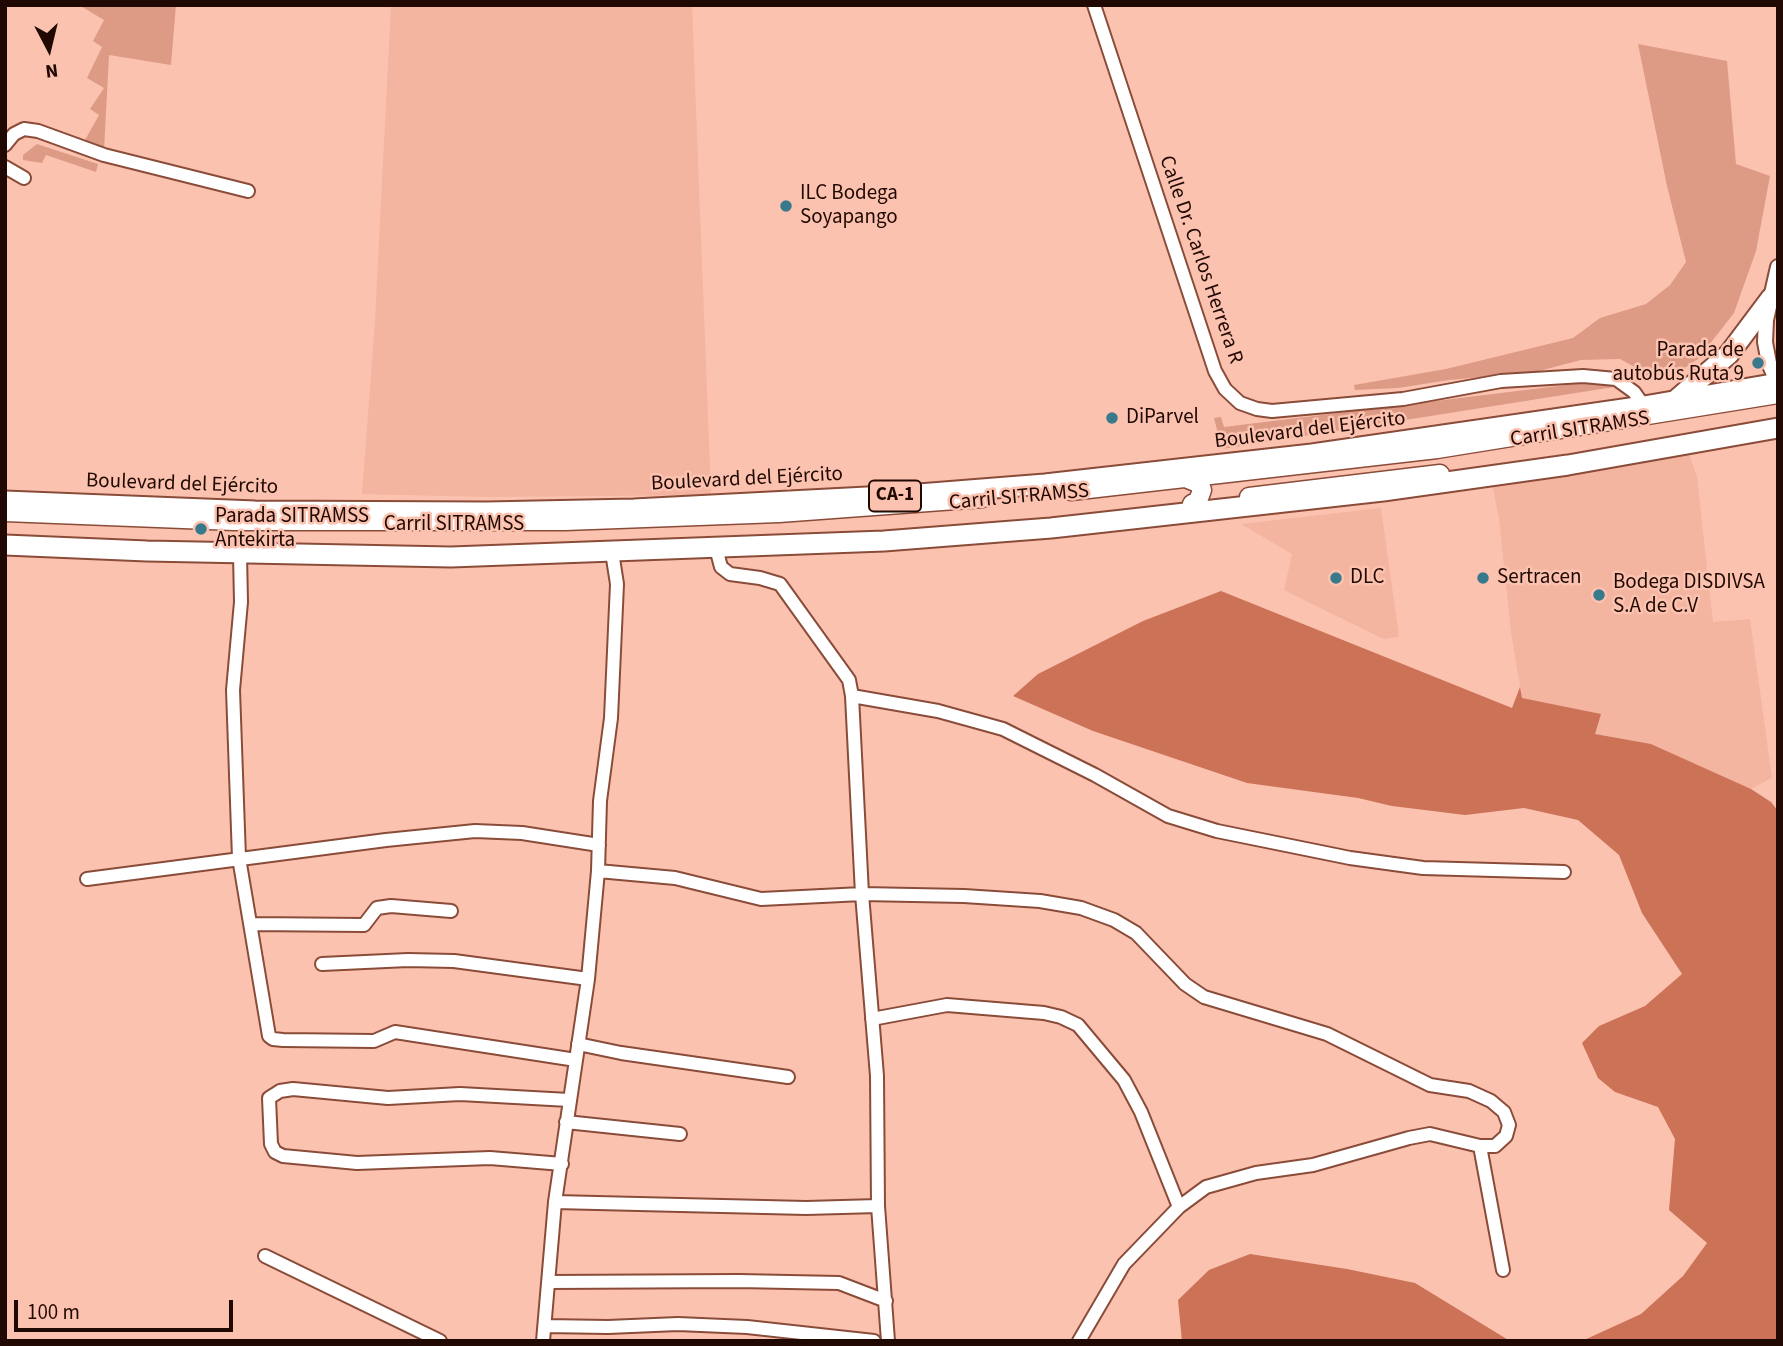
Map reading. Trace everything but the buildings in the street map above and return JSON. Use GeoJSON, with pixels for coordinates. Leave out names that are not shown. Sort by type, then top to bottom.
{"type":"FeatureCollection","features":[{"type":"Feature","properties":{"kind":"highway"},"geometry":{"type":"LineString","coordinates":[[1674,401],[1695,386],[1729,354],[1759,318],[1775,306]]}},
{"type":"Feature","properties":{"kind":"highway","name":"Boulevard del Ejército"},"geometry":{"type":"LineString","coordinates":[[5,501],[255,511],[487,512],[634,509],[906,495],[1236,464],[1441,437],[1778,384]]}},
{"type":"Feature","properties":{"kind":"highway","name":"CA-1"},"geometry":{"type":"LineString","coordinates":[[5,545],[240,554],[452,557],[884,541],[1038,529],[1487,478],[1778,428]]}},
{"type":"Feature","properties":{"kind":"main road","name":"Carril SITRAMSS"},"geometry":{"type":"LineString","coordinates":[[5,512],[234,521],[565,521],[766,514],[911,505],[1188,479],[1437,449],[1778,394]]}},
{"type":"Feature","properties":{"kind":"main road","name":"Carril SITRAMSS"},"geometry":{"type":"LineString","coordinates":[[5,537],[278,548],[601,546],[955,527],[1192,504],[1486,468],[1778,419]]}},
{"type":"Feature","properties":{"kind":"main road"},"geometry":{"type":"LineString","coordinates":[[1269,469],[1261,477],[1260,483],[1266,492],[1272,494]]}},
{"type":"Feature","properties":{"kind":"main road"},"geometry":{"type":"LineString","coordinates":[[1188,479],[1200,484],[1202,490],[1198,501],[1192,504]]}},
{"type":"Feature","properties":{"kind":"street","name":"Calle Dr. Carlos Herrera R"},"geometry":{"type":"LineString","coordinates":[[1094,5],[1215,371],[1225,389],[1240,402],[1257,409],[1272,411],[1403,399],[1500,381],[1583,376],[1616,379],[1634,392],[1644,407]]}},
{"type":"Feature","properties":{"kind":"street"},"geometry":{"type":"LineString","coordinates":[[5,145],[14,134],[24,129],[38,131],[104,155],[248,191]]}},
{"type":"Feature","properties":{"kind":"street"},"geometry":{"type":"LineString","coordinates":[[5,167],[24,178]]}},
{"type":"Feature","properties":{"kind":"street"},"geometry":{"type":"LineString","coordinates":[[1778,267],[1775,306],[1766,320],[1765,342],[1769,363],[1778,384]]}},
{"type":"Feature","properties":{"kind":"street"},"geometry":{"type":"LineString","coordinates":[[716,548],[721,567],[730,574],[780,584],[849,680],[862,894],[877,1076],[878,1206],[888,1341]]}},
{"type":"Feature","properties":{"kind":"street"},"geometry":{"type":"LineString","coordinates":[[543,1341],[555,1202],[588,979],[598,871],[600,801],[611,718],[617,584],[612,552]]}},
{"type":"Feature","properties":{"kind":"street"},"geometry":{"type":"LineString","coordinates":[[240,554],[241,602],[233,690],[239,858],[268,1032],[273,1039],[374,1041],[395,1032],[576,1060]]}},
{"type":"Feature","properties":{"kind":"street"},"geometry":{"type":"LineString","coordinates":[[852,696],[938,711],[1003,729],[1095,775],[1168,816],[1217,831],[1350,858],[1423,868],[1564,872]]}},
{"type":"Feature","properties":{"kind":"street"},"geometry":{"type":"LineString","coordinates":[[87,878],[475,831],[522,834],[599,845]]}},
{"type":"Feature","properties":{"kind":"street"},"geometry":{"type":"LineString","coordinates":[[598,871],[675,878],[761,899],[862,894],[1040,901],[1081,908],[1114,920],[1136,933],[1185,984],[1204,997],[1327,1034],[1430,1085],[1469,1091],[1491,1101],[1504,1112],[1508,1125],[1506,1136],[1495,1146],[1480,1146],[1430,1134],[1313,1166],[1256,1173],[1206,1187],[1179,1207],[1124,1264],[1079,1341]]}},
{"type":"Feature","properties":{"kind":"street"},"geometry":{"type":"LineString","coordinates":[[250,924],[364,925],[374,912],[382,907],[451,911]]}},
{"type":"Feature","properties":{"kind":"street"},"geometry":{"type":"LineString","coordinates":[[322,964],[454,961],[588,979]]}},
{"type":"Feature","properties":{"kind":"street"},"geometry":{"type":"LineString","coordinates":[[872,1019],[947,1005],[1044,1013],[1078,1025],[1124,1080],[1141,1112],[1179,1207]]}},
{"type":"Feature","properties":{"kind":"street"},"geometry":{"type":"LineString","coordinates":[[578,1044],[621,1053],[788,1077]]}},
{"type":"Feature","properties":{"kind":"street"},"geometry":{"type":"LineString","coordinates":[[562,1164],[490,1158],[357,1163],[283,1156],[275,1152],[271,1144],[269,1098],[280,1091],[293,1090],[388,1098],[460,1094],[569,1100]]}},
{"type":"Feature","properties":{"kind":"street"},"geometry":{"type":"LineString","coordinates":[[566,1122],[680,1134]]}},
{"type":"Feature","properties":{"kind":"street"},"geometry":{"type":"LineString","coordinates":[[1480,1146],[1503,1270]]}},
{"type":"Feature","properties":{"kind":"street"},"geometry":{"type":"LineString","coordinates":[[555,1202],[806,1208],[878,1206]]}},
{"type":"Feature","properties":{"kind":"street"},"geometry":{"type":"LineString","coordinates":[[265,1256],[440,1341]]}},
{"type":"Feature","properties":{"kind":"street"},"geometry":{"type":"LineString","coordinates":[[548,1282],[839,1283],[886,1301]]}},
{"type":"Feature","properties":{"kind":"street"},"geometry":{"type":"LineString","coordinates":[[545,1326],[692,1324],[770,1329],[874,1341]]}},
{"type":"Feature","properties":{"kind":"shaded area"},"geometry":{"type":"Polygon","coordinates":[[[79,5],[176,5],[171,65],[109,55],[104,150],[85,140],[99,115],[90,109],[104,88],[87,78],[102,47],[93,41],[104,20],[79,5]]]}},
{"type":"Feature","properties":{"kind":"shaded area"},"geometry":{"type":"Polygon","coordinates":[[[391,5],[692,5],[711,495],[488,497],[362,494],[375,321],[391,5]]]}},
{"type":"Feature","properties":{"kind":"shaded area"},"geometry":{"type":"Polygon","coordinates":[[[1638,44],[1727,61],[1736,164],[1770,176],[1756,251],[1734,313],[1698,359],[1669,378],[1650,381],[1620,359],[1581,360],[1535,372],[1398,388],[1355,390],[1354,385],[1446,369],[1573,338],[1600,318],[1646,304],[1670,285],[1686,262],[1667,186],[1638,44]]]}},
{"type":"Feature","properties":{"kind":"shaded area"},"geometry":{"type":"Polygon","coordinates":[[[37,144],[98,164],[96,172],[46,155],[42,163],[23,160],[23,155],[37,144]]]}},
{"type":"Feature","properties":{"kind":"shaded area"},"geometry":{"type":"Polygon","coordinates":[[[1607,380],[1620,386],[1222,449],[1214,418],[1221,417],[1224,427],[1607,380]]]}},
{"type":"Feature","properties":{"kind":"shaded area"},"geometry":{"type":"Polygon","coordinates":[[[1689,453],[1697,477],[1713,622],[1750,619],[1772,778],[1751,789],[1651,744],[1594,734],[1600,714],[1522,698],[1492,483],[1689,453]]]}},
{"type":"Feature","properties":{"kind":"shaded area"},"geometry":{"type":"Polygon","coordinates":[[[1381,508],[1399,637],[1383,639],[1284,590],[1292,554],[1241,524],[1381,508]]]}},
{"type":"Feature","properties":{"kind":"shaded area"},"geometry":{"type":"Polygon","coordinates":[[[1221,591],[1512,708],[1520,687],[1522,698],[1601,714],[1595,734],[1651,744],[1751,789],[1771,802],[1778,811],[1778,1341],[1582,1341],[1641,1314],[1683,1276],[1707,1243],[1669,1210],[1675,1139],[1658,1107],[1615,1092],[1598,1078],[1582,1043],[1599,1026],[1645,1006],[1682,974],[1642,913],[1619,855],[1578,820],[1524,808],[1465,815],[1247,783],[1093,731],[1013,696],[1038,674],[1143,621],[1221,591]]]}},
{"type":"Feature","properties":{"kind":"shaded area"},"geometry":{"type":"Polygon","coordinates":[[[1250,1254],[1415,1283],[1510,1341],[1182,1341],[1178,1300],[1209,1270],[1250,1254]]]}},
{"type":"Feature","properties":{"kind":"place","name":"ILC Bodega Soyapango"},"geometry":{"type":"Point","coordinates":[786,206]}},
{"type":"Feature","properties":{"kind":"place","name":"Parada de autobús Ruta 9"},"geometry":{"type":"Point","coordinates":[1758,363]}},
{"type":"Feature","properties":{"kind":"place","name":"DiParvel"},"geometry":{"type":"Point","coordinates":[1112,418]}},
{"type":"Feature","properties":{"kind":"place","name":"Parada SITRAMSS Antekirta"},"geometry":{"type":"Point","coordinates":[201,529]}},
{"type":"Feature","properties":{"kind":"place","name":"DLC"},"geometry":{"type":"Point","coordinates":[1336,578]}},
{"type":"Feature","properties":{"kind":"place","name":"Sertracen"},"geometry":{"type":"Point","coordinates":[1483,578]}},
{"type":"Feature","properties":{"kind":"place","name":"Bodega DISDIVSA S.A de C.V"},"geometry":{"type":"Point","coordinates":[1599,595]}}]}
